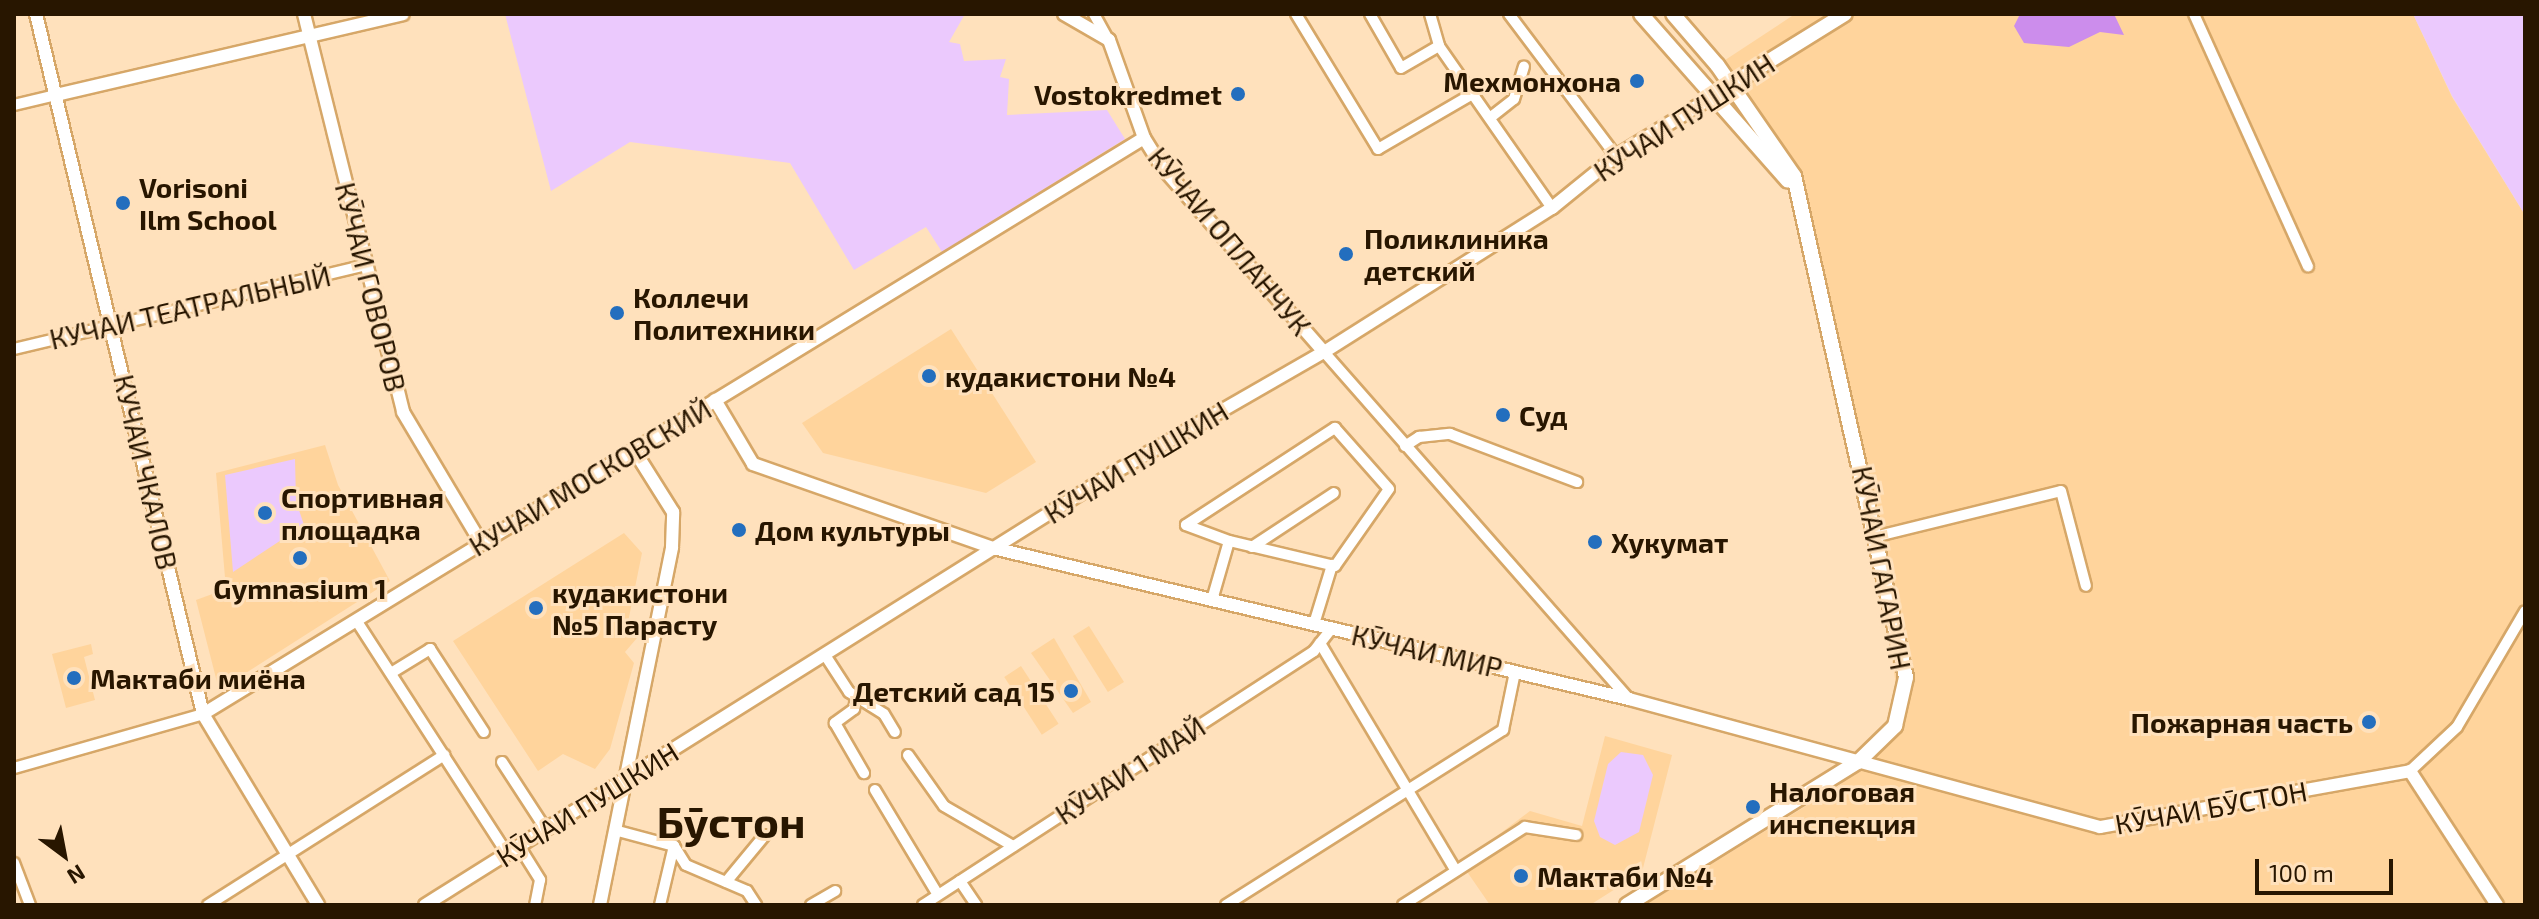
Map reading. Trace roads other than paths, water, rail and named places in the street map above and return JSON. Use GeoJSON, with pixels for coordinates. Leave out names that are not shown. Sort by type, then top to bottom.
{"type":"FeatureCollection","features":[{"type":"Feature","properties":{"kind":"main road"},"geometry":{"type":"LineString","coordinates":[[1641,14],[1797,189]]}},
{"type":"Feature","properties":{"kind":"main road"},"geometry":{"type":"LineString","coordinates":[[1673,14],[1731,85],[1794,176],[1797,189]]}},
{"type":"Feature","properties":{"kind":"main road","name":"КӮЧАИ ПУШКИН"},"geometry":{"type":"LineString","coordinates":[[1714,96],[1845,14]]}},
{"type":"Feature","properties":{"kind":"main road","name":"КӮЧАИ ГАГАРИН"},"geometry":{"type":"LineString","coordinates":[[1627,905],[1858,762],[1895,726],[1906,677],[1878,536],[1797,189]]}},
{"type":"Feature","properties":{"kind":"street","name":"КУЧАИ ЧКАЛОВ"},"geometry":{"type":"LineString","coordinates":[[36,14],[203,714],[318,905]]}},
{"type":"Feature","properties":{"kind":"street","name":"КӮЧАИ ГОВОРОВ"},"geometry":{"type":"LineString","coordinates":[[304,14],[403,412],[481,543]]}},
{"type":"Feature","properties":{"kind":"street"},"geometry":{"type":"LineString","coordinates":[[14,105],[403,14]]}},
{"type":"Feature","properties":{"kind":"street"},"geometry":{"type":"LineString","coordinates":[[1064,14],[1109,40]]}},
{"type":"Feature","properties":{"kind":"street"},"geometry":{"type":"LineString","coordinates":[[1094,14],[1109,40]]}},
{"type":"Feature","properties":{"kind":"street"},"geometry":{"type":"LineString","coordinates":[[1296,14],[1378,149],[1476,92]]}},
{"type":"Feature","properties":{"kind":"street"},"geometry":{"type":"LineString","coordinates":[[1370,14],[1401,68],[1439,46]]}},
{"type":"Feature","properties":{"kind":"street"},"geometry":{"type":"LineString","coordinates":[[1430,14],[1439,46],[1476,92],[1552,208]]}},
{"type":"Feature","properties":{"kind":"street"},"geometry":{"type":"LineString","coordinates":[[1509,14],[1616,156]]}},
{"type":"Feature","properties":{"kind":"street"},"geometry":{"type":"LineString","coordinates":[[2194,14],[2308,266]]}},
{"type":"Feature","properties":{"kind":"street","name":"КӮЧАИ ОПЛАНЧУК"},"geometry":{"type":"LineString","coordinates":[[1109,40],[1144,138],[1162,167],[1324,352]]}},
{"type":"Feature","properties":{"kind":"street"},"geometry":{"type":"LineString","coordinates":[[1491,117],[1514,99],[1524,66]]}},
{"type":"Feature","properties":{"kind":"street","name":"КӮЧАИ ПУШКИН"},"geometry":{"type":"LineString","coordinates":[[425,905],[993,548],[1324,352],[1552,208],[1616,156],[1714,96]]}},
{"type":"Feature","properties":{"kind":"street","name":"КУЧАИ МОСКОВСКИЙ"},"geometry":{"type":"LineString","coordinates":[[14,768],[203,714],[1144,138]]}},
{"type":"Feature","properties":{"kind":"street","name":"КУЧАИ ТЕАТРАЛЬНЫЙ"},"geometry":{"type":"LineString","coordinates":[[14,349],[366,265]]}},
{"type":"Feature","properties":{"kind":"street"},"geometry":{"type":"LineString","coordinates":[[1324,352],[1629,699]]}},
{"type":"Feature","properties":{"kind":"street"},"geometry":{"type":"LineString","coordinates":[[715,400],[753,464],[993,548]]}},
{"type":"Feature","properties":{"kind":"street"},"geometry":{"type":"LineString","coordinates":[[1314,624],[1332,565],[1389,489],[1335,428],[1186,525],[1229,541],[1332,565]]}},
{"type":"Feature","properties":{"kind":"street"},"geometry":{"type":"LineString","coordinates":[[1405,446],[1419,437],[1450,434],[1577,482]]}},
{"type":"Feature","properties":{"kind":"street"},"geometry":{"type":"LineString","coordinates":[[600,905],[630,775],[672,547],[673,512],[634,450]]}},
{"type":"Feature","properties":{"kind":"street"},"geometry":{"type":"LineString","coordinates":[[1878,536],[2061,491],[2086,586]]}},
{"type":"Feature","properties":{"kind":"street"},"geometry":{"type":"LineString","coordinates":[[1252,547],[1334,493]]}},
{"type":"Feature","properties":{"kind":"street"},"geometry":{"type":"LineString","coordinates":[[1212,600],[1229,541]]}},
{"type":"Feature","properties":{"kind":"street","name":"КӮЧАИ МИР"},"geometry":{"type":"LineString","coordinates":[[993,548],[1629,699],[1858,762]]}},
{"type":"Feature","properties":{"kind":"street"},"geometry":{"type":"LineString","coordinates":[[2497,905],[2410,771],[2457,727],[2525,611]]}},
{"type":"Feature","properties":{"kind":"street"},"geometry":{"type":"LineString","coordinates":[[356,620],[507,853]]}},
{"type":"Feature","properties":{"kind":"street","name":"КӮЧАИ 1 МАЙ"},"geometry":{"type":"LineString","coordinates":[[923,905],[1320,643],[1332,628]]}},
{"type":"Feature","properties":{"kind":"street"},"geometry":{"type":"LineString","coordinates":[[1320,643],[1456,871]]}},
{"type":"Feature","properties":{"kind":"street"},"geometry":{"type":"LineString","coordinates":[[391,673],[430,649],[484,732]]}},
{"type":"Feature","properties":{"kind":"street"},"geometry":{"type":"LineString","coordinates":[[825,655],[856,697],[884,714],[895,732]]}},
{"type":"Feature","properties":{"kind":"street"},"geometry":{"type":"LineString","coordinates":[[1226,905],[1503,730],[1515,672]]}},
{"type":"Feature","properties":{"kind":"street"},"geometry":{"type":"LineString","coordinates":[[856,697],[854,709],[835,723],[864,773]]}},
{"type":"Feature","properties":{"kind":"street"},"geometry":{"type":"LineString","coordinates":[[208,905],[444,755]]}},
{"type":"Feature","properties":{"kind":"street"},"geometry":{"type":"LineString","coordinates":[[908,755],[944,806],[1013,846]]}},
{"type":"Feature","properties":{"kind":"street"},"geometry":{"type":"LineString","coordinates":[[502,762],[545,828]]}},
{"type":"Feature","properties":{"kind":"street","name":"КӮЧАИ БӮСТОН"},"geometry":{"type":"LineString","coordinates":[[1858,762],[2100,827],[2410,771]]}},
{"type":"Feature","properties":{"kind":"street"},"geometry":{"type":"LineString","coordinates":[[875,790],[938,895]]}},
{"type":"Feature","properties":{"kind":"street"},"geometry":{"type":"LineString","coordinates":[[1403,905],[1525,827],[1576,835]]}},
{"type":"Feature","properties":{"kind":"street"},"geometry":{"type":"LineString","coordinates":[[618,831],[674,846],[686,865],[747,891],[756,905]]}},
{"type":"Feature","properties":{"kind":"street"},"geometry":{"type":"LineString","coordinates":[[726,882],[765,835]]}},
{"type":"Feature","properties":{"kind":"street"},"geometry":{"type":"LineString","coordinates":[[519,846],[540,880],[535,905]]}},
{"type":"Feature","properties":{"kind":"street"},"geometry":{"type":"LineString","coordinates":[[660,905],[674,846]]}},
{"type":"Feature","properties":{"kind":"street"},"geometry":{"type":"LineString","coordinates":[[14,863],[30,905]]}},
{"type":"Feature","properties":{"kind":"street"},"geometry":{"type":"LineString","coordinates":[[960,881],[976,905]]}},
{"type":"Feature","properties":{"kind":"street"},"geometry":{"type":"LineString","coordinates":[[811,905],[835,891]]}},
{"type":"Feature","properties":{"kind":"place","name":"Мехмонхона"},"geometry":{"type":"Point","coordinates":[1637,81]}},
{"type":"Feature","properties":{"kind":"place","name":"Vostokredmet"},"geometry":{"type":"Point","coordinates":[1238,94]}},
{"type":"Feature","properties":{"kind":"place","name":"Vorisoni Ilm School"},"geometry":{"type":"Point","coordinates":[123,203]}},
{"type":"Feature","properties":{"kind":"place","name":"Поликлиника детский"},"geometry":{"type":"Point","coordinates":[1346,254]}},
{"type":"Feature","properties":{"kind":"place","name":"Коллечи Политехники"},"geometry":{"type":"Point","coordinates":[617,313]}},
{"type":"Feature","properties":{"kind":"place","name":"кудакистони №4"},"geometry":{"type":"Point","coordinates":[929,376]}},
{"type":"Feature","properties":{"kind":"place","name":"Суд"},"geometry":{"type":"Point","coordinates":[1503,415]}},
{"type":"Feature","properties":{"kind":"place","name":"Спортивная площадка"},"geometry":{"type":"Point","coordinates":[265,513]}},
{"type":"Feature","properties":{"kind":"place","name":"Дом культуры"},"geometry":{"type":"Point","coordinates":[739,530]}},
{"type":"Feature","properties":{"kind":"place","name":"Хукумат"},"geometry":{"type":"Point","coordinates":[1595,542]}},
{"type":"Feature","properties":{"kind":"place","name":"Gymnasium 1"},"geometry":{"type":"Point","coordinates":[300,558]}},
{"type":"Feature","properties":{"kind":"place","name":"кудакистони №5 Парасту"},"geometry":{"type":"Point","coordinates":[536,608]}},
{"type":"Feature","properties":{"kind":"place","name":"Мактаби миёна"},"geometry":{"type":"Point","coordinates":[74,678]}},
{"type":"Feature","properties":{"kind":"place","name":"Детский сад 15"},"geometry":{"type":"Point","coordinates":[1071,691]}},
{"type":"Feature","properties":{"kind":"place","name":"Пожарная часть"},"geometry":{"type":"Point","coordinates":[2369,722]}},
{"type":"Feature","properties":{"kind":"place","name":"Налоговая инспекция"},"geometry":{"type":"Point","coordinates":[1753,807]}},
{"type":"Feature","properties":{"kind":"place","name":"Мактаби №4"},"geometry":{"type":"Point","coordinates":[1521,876]}},
{"type":"Feature","properties":{"kind":"district","name":"Бӯстон"},"geometry":{"type":"Point","coordinates":[731,821]}}]}
